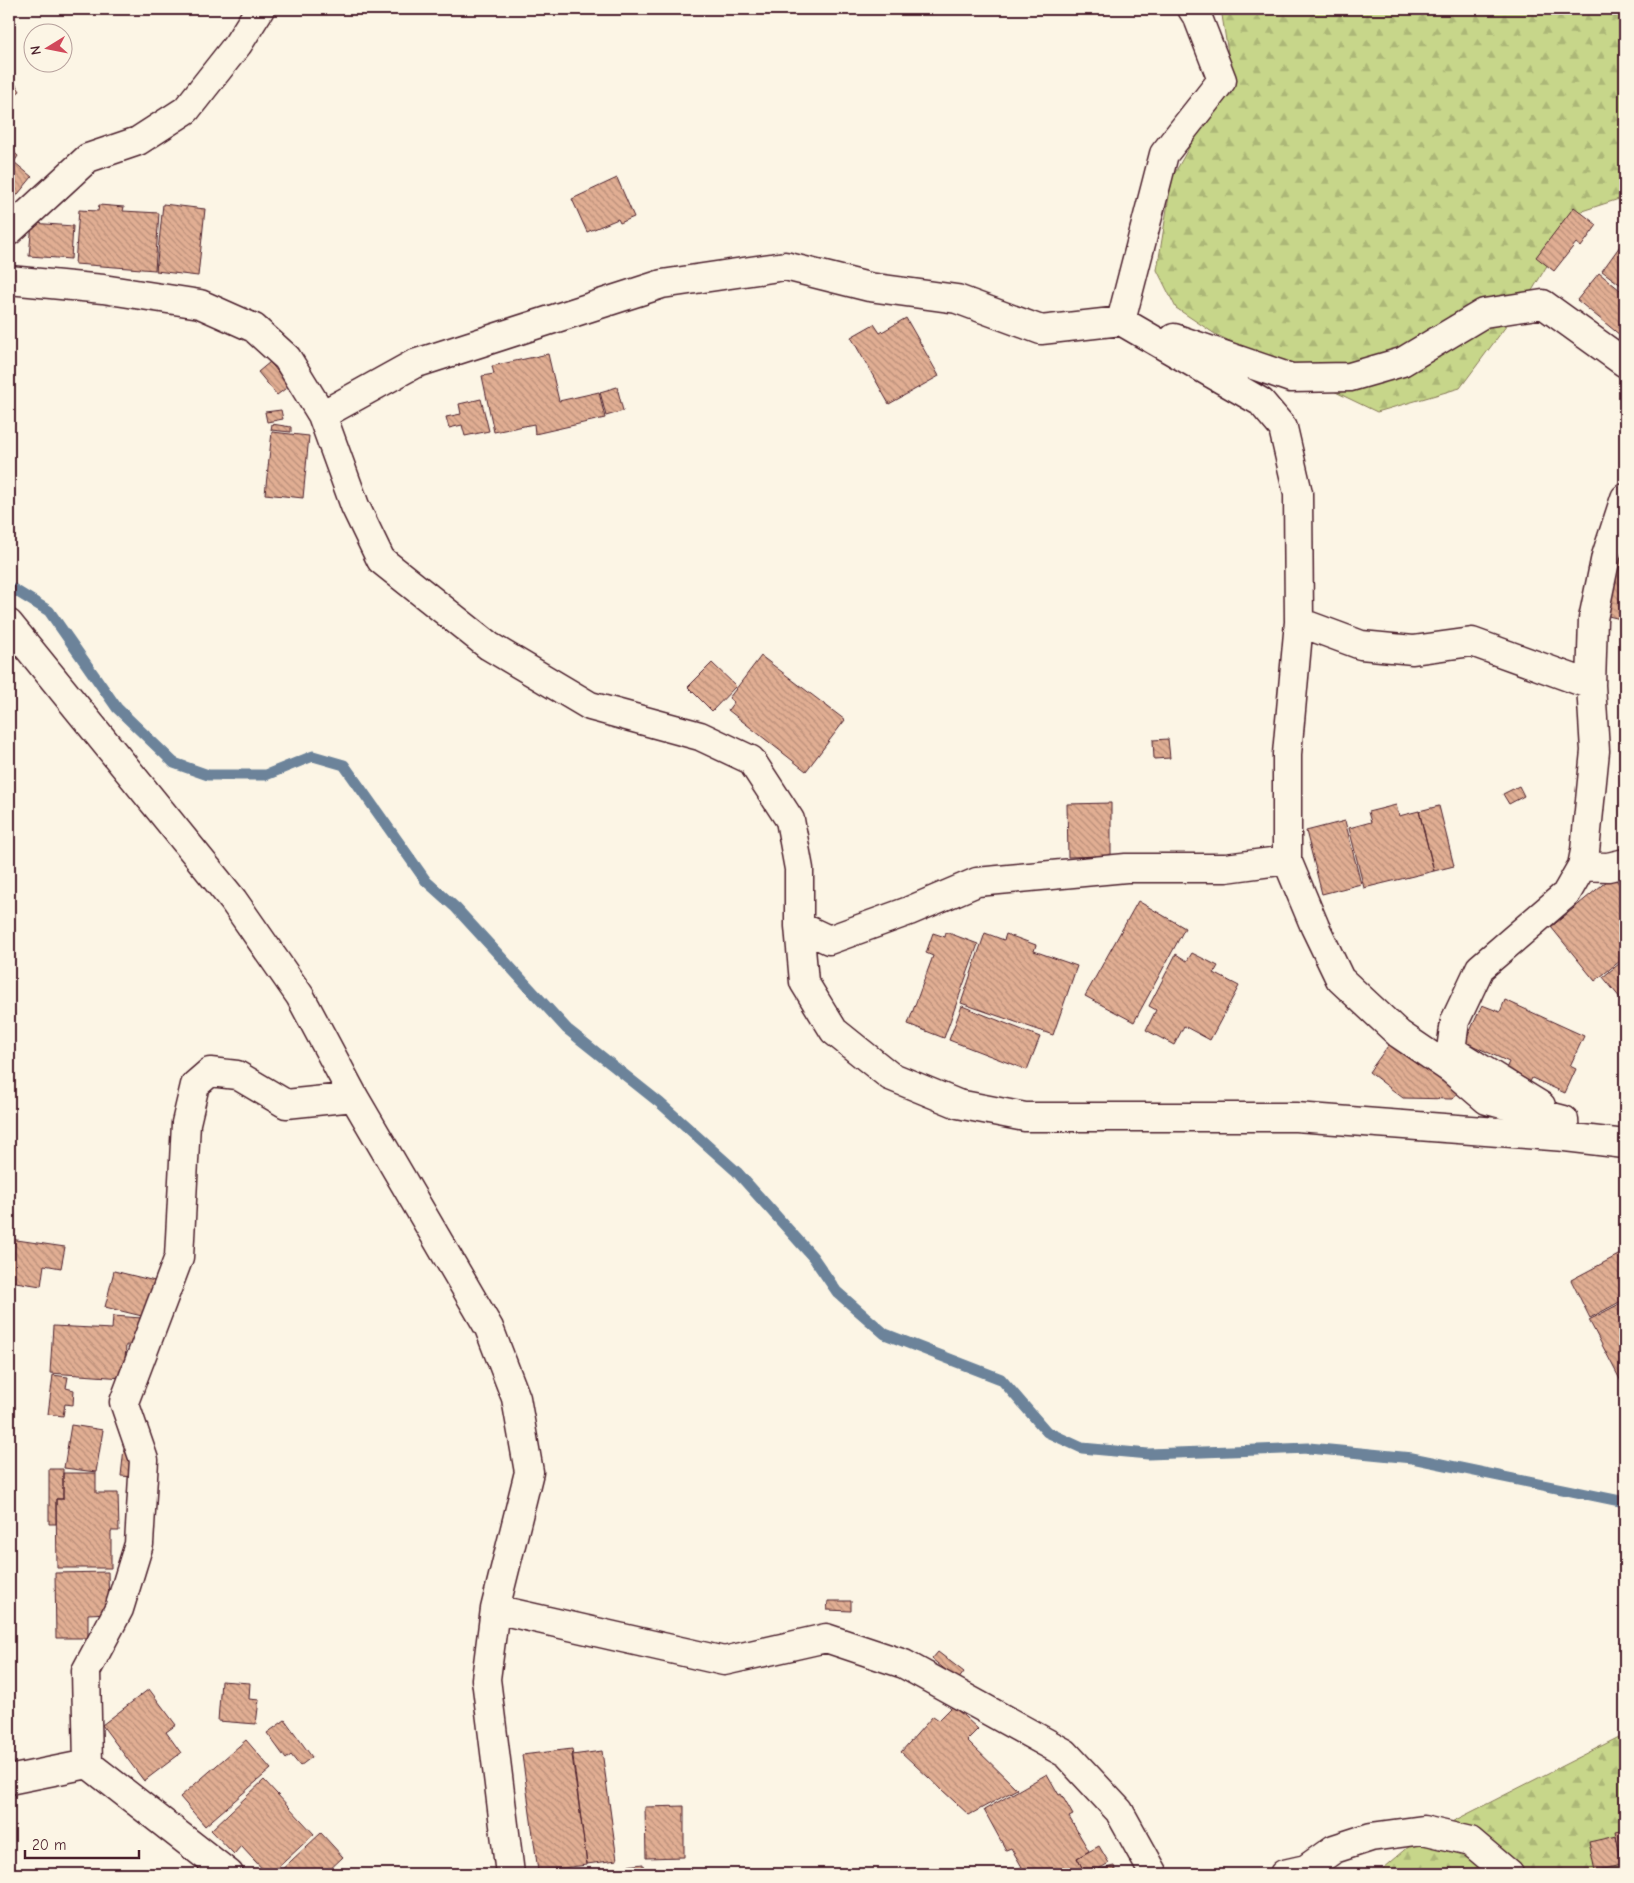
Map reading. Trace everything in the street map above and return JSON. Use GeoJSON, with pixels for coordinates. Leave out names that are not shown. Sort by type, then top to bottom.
{"type":"FeatureCollection","features":[{"type":"Feature","properties":{"kind":"street"},"geometry":{"type":"LineString","coordinates":[[9,231],[88,158],[138,141],[186,110],[238,44],[260,9]]}},
{"type":"Feature","properties":{"kind":"street"},"geometry":{"type":"LineString","coordinates":[[1122,321],[1164,154],[1222,80],[1198,18],[1192,9]]}},
{"type":"Feature","properties":{"kind":"street"},"geometry":{"type":"LineString","coordinates":[[322,415],[414,364],[662,284],[785,266],[869,287],[957,299],[1042,330],[1122,321],[1261,402],[1283,428],[1298,494],[1299,622],[1287,754],[1287,860],[1315,927],[1340,979],[1399,1034],[1452,1070],[1487,1100],[1564,1128],[1625,1144]]}},
{"type":"Feature","properties":{"kind":"street"},"geometry":{"type":"LineString","coordinates":[[9,280],[103,289],[200,304],[254,328],[287,358],[322,415],[355,506],[381,560],[489,646],[590,706],[700,736],[751,760],[790,820],[799,869],[799,926],[804,982],[834,1031],[890,1076],[958,1104],[1025,1117],[1296,1117],[1564,1128]]}},
{"type":"Feature","properties":{"kind":"street"},"geometry":{"type":"LineString","coordinates":[[1154,340],[1160,333],[1291,378],[1350,377],[1402,362],[1484,313],[1543,304],[1625,363]]}},
{"type":"Feature","properties":{"kind":"street"},"geometry":{"type":"LineString","coordinates":[[1564,1128],[1450,1050],[1455,1021],[1480,968],[1566,894],[1582,866],[1586,851],[1595,752],[1591,685],[1592,619],[1606,556],[1625,498]]}},
{"type":"Feature","properties":{"kind":"street"},"geometry":{"type":"LineString","coordinates":[[1299,622],[1361,645],[1413,650],[1472,642],[1591,685]]}},
{"type":"Feature","properties":{"kind":"street"},"geometry":{"type":"LineString","coordinates":[[9,624],[233,900],[300,996],[354,1097],[489,1328],[516,1398],[529,1472],[495,1609],[486,1679],[510,1874]]}},
{"type":"Feature","properties":{"kind":"street"},"geometry":{"type":"LineString","coordinates":[[799,926],[829,940],[909,911],[977,882],[1126,868],[1226,868],[1287,860]]}},
{"type":"Feature","properties":{"kind":"street"},"geometry":{"type":"LineString","coordinates":[[1582,866],[1608,867],[1625,863]]}},
{"type":"Feature","properties":{"kind":"street"},"geometry":{"type":"LineString","coordinates":[[88,1764],[86,1671],[119,1609],[139,1544],[144,1460],[124,1402],[179,1258],[186,1123],[195,1085],[210,1072],[238,1075],[286,1104],[354,1097]]}},
{"type":"Feature","properties":{"kind":"street"},"geometry":{"type":"LineString","coordinates":[[495,1609],[724,1661],[826,1638],[904,1664],[1065,1753],[1119,1811],[1154,1874]]}},
{"type":"Feature","properties":{"kind":"street"},"geometry":{"type":"LineString","coordinates":[[9,1780],[88,1764],[229,1874]]}},
{"type":"Feature","properties":{"kind":"street"},"geometry":{"type":"LineString","coordinates":[[1284,1874],[1306,1869],[1334,1849],[1352,1843],[1371,1837],[1423,1830],[1470,1841],[1509,1874]]}},
{"type":"Feature","properties":{"kind":"green space"},"geometry":{"type":"Polygon","coordinates":[[[1221,9],[1625,9],[1625,197],[1579,212],[1530,294],[1460,388],[1377,412],[1215,334],[1176,308],[1157,270],[1172,178],[1231,72],[1221,9]]]}},
{"type":"Feature","properties":{"kind":"green space"},"geometry":{"type":"Polygon","coordinates":[[[1625,1734],[1625,1874],[1377,1874],[1418,1839],[1625,1734]]]}},
{"type":"Feature","properties":{"kind":"building"},"geometry":{"type":"Polygon","coordinates":[[[9,75],[20,91],[9,99],[9,75]]]}},
{"type":"Feature","properties":{"kind":"building"},"geometry":{"type":"Polygon","coordinates":[[[9,148],[18,156],[14,162],[32,177],[9,205],[9,148]]]}},
{"type":"Feature","properties":{"kind":"building"},"geometry":{"type":"Polygon","coordinates":[[[617,178],[634,217],[620,223],[618,219],[587,232],[572,199],[617,178]]]}},
{"type":"Feature","properties":{"kind":"building"},"geometry":{"type":"Polygon","coordinates":[[[163,204],[205,209],[198,276],[156,271],[163,204]]]}},
{"type":"Feature","properties":{"kind":"building"},"geometry":{"type":"Polygon","coordinates":[[[99,205],[124,207],[123,211],[159,213],[155,270],[75,264],[79,210],[98,211],[99,205]]]}},
{"type":"Feature","properties":{"kind":"building"},"geometry":{"type":"Polygon","coordinates":[[[1574,207],[1597,225],[1581,247],[1576,243],[1554,271],[1536,257],[1574,207]]]}},
{"type":"Feature","properties":{"kind":"building"},"geometry":{"type":"Polygon","coordinates":[[[32,223],[73,226],[71,259],[29,256],[32,223]]]}},
{"type":"Feature","properties":{"kind":"building"},"geometry":{"type":"Polygon","coordinates":[[[1625,239],[1625,288],[1602,271],[1625,239]]]}},
{"type":"Feature","properties":{"kind":"building"},"geometry":{"type":"Polygon","coordinates":[[[1599,273],[1625,294],[1625,335],[1622,332],[1620,335],[1577,300],[1599,273]]]}},
{"type":"Feature","properties":{"kind":"building"},"geometry":{"type":"Polygon","coordinates":[[[906,318],[939,376],[889,404],[851,337],[874,324],[880,333],[906,318]]]}},
{"type":"Feature","properties":{"kind":"building"},"geometry":{"type":"Polygon","coordinates":[[[548,354],[559,401],[599,392],[605,418],[535,434],[534,424],[494,432],[482,376],[494,374],[492,366],[548,354]]]}},
{"type":"Feature","properties":{"kind":"building"},"geometry":{"type":"Polygon","coordinates":[[[270,362],[289,386],[277,395],[258,372],[270,362]]]}},
{"type":"Feature","properties":{"kind":"building"},"geometry":{"type":"Polygon","coordinates":[[[617,387],[623,411],[606,416],[600,392],[617,387]]]}},
{"type":"Feature","properties":{"kind":"building"},"geometry":{"type":"Polygon","coordinates":[[[481,399],[489,431],[465,436],[462,425],[449,428],[446,417],[461,414],[459,404],[481,399]]]}},
{"type":"Feature","properties":{"kind":"building"},"geometry":{"type":"Polygon","coordinates":[[[281,410],[283,419],[267,422],[265,412],[281,410]]]}},
{"type":"Feature","properties":{"kind":"building"},"geometry":{"type":"Polygon","coordinates":[[[272,424],[291,427],[291,432],[271,430],[272,424]]]}},
{"type":"Feature","properties":{"kind":"building"},"geometry":{"type":"Polygon","coordinates":[[[272,432],[309,436],[303,498],[265,494],[272,432]]]}},
{"type":"Feature","properties":{"kind":"building"},"geometry":{"type":"Polygon","coordinates":[[[1625,534],[1625,620],[1604,615],[1625,534]]]}},
{"type":"Feature","properties":{"kind":"building"},"geometry":{"type":"Polygon","coordinates":[[[761,656],[845,720],[806,771],[728,710],[734,702],[729,698],[761,656]]]}},
{"type":"Feature","properties":{"kind":"building"},"geometry":{"type":"Polygon","coordinates":[[[712,663],[736,686],[712,711],[688,687],[712,663]]]}},
{"type":"Feature","properties":{"kind":"building"},"geometry":{"type":"Polygon","coordinates":[[[1168,739],[1170,758],[1154,759],[1153,740],[1168,739]]]}},
{"type":"Feature","properties":{"kind":"building"},"geometry":{"type":"Polygon","coordinates":[[[1519,786],[1524,796],[1509,804],[1503,794],[1519,786]]]}},
{"type":"Feature","properties":{"kind":"building"},"geometry":{"type":"Polygon","coordinates":[[[1111,803],[1111,856],[1068,857],[1067,804],[1111,803]]]}},
{"type":"Feature","properties":{"kind":"building"},"geometry":{"type":"Polygon","coordinates":[[[1396,805],[1399,816],[1419,811],[1434,871],[1364,888],[1349,828],[1371,822],[1368,812],[1396,805]]]}},
{"type":"Feature","properties":{"kind":"building"},"geometry":{"type":"Polygon","coordinates":[[[1439,806],[1454,866],[1434,871],[1419,811],[1439,806]]]}},
{"type":"Feature","properties":{"kind":"building"},"geometry":{"type":"Polygon","coordinates":[[[1345,821],[1361,884],[1322,894],[1306,831],[1345,821]]]}},
{"type":"Feature","properties":{"kind":"building"},"geometry":{"type":"Polygon","coordinates":[[[1613,876],[1625,891],[1625,957],[1595,981],[1551,927],[1613,876]]]}},
{"type":"Feature","properties":{"kind":"building"},"geometry":{"type":"Polygon","coordinates":[[[1138,901],[1185,928],[1134,1022],[1085,996],[1138,901]]]}},
{"type":"Feature","properties":{"kind":"building"},"geometry":{"type":"Polygon","coordinates":[[[946,932],[978,944],[944,1038],[908,1024],[933,956],[926,953],[933,933],[945,937],[946,932]]]}},
{"type":"Feature","properties":{"kind":"building"},"geometry":{"type":"Polygon","coordinates":[[[985,933],[1004,940],[1006,934],[1036,945],[1034,951],[1077,966],[1053,1035],[961,1003],[985,933]]]}},
{"type":"Feature","properties":{"kind":"building"},"geometry":{"type":"Polygon","coordinates":[[[1192,953],[1218,966],[1214,973],[1239,986],[1210,1040],[1184,1026],[1174,1045],[1146,1030],[1156,1010],[1149,1006],[1176,954],[1187,961],[1192,953]]]}},
{"type":"Feature","properties":{"kind":"building"},"geometry":{"type":"Polygon","coordinates":[[[1625,959],[1625,1004],[1603,977],[1625,959]]]}},
{"type":"Feature","properties":{"kind":"building"},"geometry":{"type":"Polygon","coordinates":[[[1505,1000],[1584,1036],[1570,1066],[1576,1069],[1565,1093],[1532,1078],[1528,1086],[1503,1075],[1509,1062],[1465,1042],[1482,1005],[1500,1012],[1505,1000]]]}},
{"type":"Feature","properties":{"kind":"building"},"geometry":{"type":"Polygon","coordinates":[[[962,1006],[1040,1037],[1027,1070],[949,1040],[962,1006]]]}},
{"type":"Feature","properties":{"kind":"building"},"geometry":{"type":"Polygon","coordinates":[[[1393,1039],[1460,1090],[1452,1099],[1403,1098],[1369,1072],[1393,1039]]]}},
{"type":"Feature","properties":{"kind":"building"},"geometry":{"type":"Polygon","coordinates":[[[10,1239],[65,1247],[61,1268],[44,1265],[41,1286],[9,1281],[10,1239]]]}},
{"type":"Feature","properties":{"kind":"building"},"geometry":{"type":"Polygon","coordinates":[[[1622,1253],[1625,1259],[1625,1299],[1590,1318],[1571,1280],[1622,1253]]]}},
{"type":"Feature","properties":{"kind":"building"},"geometry":{"type":"Polygon","coordinates":[[[114,1271],[159,1282],[150,1318],[105,1307],[114,1271]]]}},
{"type":"Feature","properties":{"kind":"building"},"geometry":{"type":"Polygon","coordinates":[[[1625,1301],[1625,1389],[1589,1320],[1625,1301]]]}},
{"type":"Feature","properties":{"kind":"building"},"geometry":{"type":"Polygon","coordinates":[[[113,1316],[142,1318],[140,1346],[126,1345],[124,1378],[50,1373],[53,1326],[112,1329],[113,1316]]]}},
{"type":"Feature","properties":{"kind":"building"},"geometry":{"type":"Polygon","coordinates":[[[53,1375],[68,1377],[66,1388],[74,1390],[73,1405],[65,1404],[63,1416],[48,1414],[53,1375]]]}},
{"type":"Feature","properties":{"kind":"building"},"geometry":{"type":"Polygon","coordinates":[[[71,1425],[103,1430],[96,1472],[64,1468],[71,1425]]]}},
{"type":"Feature","properties":{"kind":"building"},"geometry":{"type":"Polygon","coordinates":[[[124,1448],[132,1448],[133,1477],[121,1476],[124,1448]]]}},
{"type":"Feature","properties":{"kind":"building"},"geometry":{"type":"Polygon","coordinates":[[[49,1469],[63,1469],[63,1499],[56,1499],[56,1524],[49,1524],[49,1469]]]}},
{"type":"Feature","properties":{"kind":"building"},"geometry":{"type":"Polygon","coordinates":[[[63,1473],[96,1473],[96,1493],[118,1493],[119,1531],[111,1531],[111,1568],[57,1568],[56,1499],[63,1499],[63,1473]]]}},
{"type":"Feature","properties":{"kind":"building"},"geometry":{"type":"Polygon","coordinates":[[[108,1572],[109,1613],[88,1614],[88,1638],[56,1638],[55,1573],[108,1572]]]}},
{"type":"Feature","properties":{"kind":"building"},"geometry":{"type":"Polygon","coordinates":[[[828,1601],[851,1601],[851,1611],[827,1610],[828,1601]]]}},
{"type":"Feature","properties":{"kind":"building"},"geometry":{"type":"Polygon","coordinates":[[[938,1652],[964,1672],[958,1680],[932,1659],[938,1652]]]}},
{"type":"Feature","properties":{"kind":"building"},"geometry":{"type":"Polygon","coordinates":[[[221,1681],[250,1683],[249,1699],[259,1700],[256,1724],[218,1721],[221,1681]]]}},
{"type":"Feature","properties":{"kind":"building"},"geometry":{"type":"Polygon","coordinates":[[[149,1689],[176,1725],[166,1732],[181,1753],[144,1781],[102,1725],[149,1689]]]}},
{"type":"Feature","properties":{"kind":"building"},"geometry":{"type":"Polygon","coordinates":[[[953,1706],[978,1729],[967,1740],[1017,1789],[969,1815],[901,1752],[933,1716],[939,1720],[953,1706]]]}},
{"type":"Feature","properties":{"kind":"building"},"geometry":{"type":"Polygon","coordinates":[[[285,1720],[312,1757],[300,1766],[291,1755],[286,1759],[267,1733],[285,1720]]]}},
{"type":"Feature","properties":{"kind":"building"},"geometry":{"type":"Polygon","coordinates":[[[246,1740],[271,1769],[205,1826],[180,1797],[246,1740]]]}},
{"type":"Feature","properties":{"kind":"building"},"geometry":{"type":"Polygon","coordinates":[[[572,1749],[587,1865],[538,1871],[522,1755],[572,1749]]]}},
{"type":"Feature","properties":{"kind":"building"},"geometry":{"type":"Polygon","coordinates":[[[602,1751],[617,1860],[587,1864],[572,1755],[602,1751]]]}},
{"type":"Feature","properties":{"kind":"building"},"geometry":{"type":"Polygon","coordinates":[[[1047,1774],[1073,1815],[1069,1817],[1089,1851],[1077,1858],[1085,1873],[1015,1874],[1013,1872],[1022,1867],[1011,1848],[1006,1850],[984,1810],[1047,1774]]]}},
{"type":"Feature","properties":{"kind":"building"},"geometry":{"type":"Polygon","coordinates":[[[264,1780],[314,1834],[271,1874],[267,1874],[241,1846],[234,1854],[211,1830],[264,1780]]]}},
{"type":"Feature","properties":{"kind":"building"},"geometry":{"type":"Polygon","coordinates":[[[684,1806],[684,1857],[646,1858],[645,1807],[684,1806]]]}},
{"type":"Feature","properties":{"kind":"building"},"geometry":{"type":"Polygon","coordinates":[[[1625,1830],[1625,1865],[1622,1865],[1615,1832],[1625,1830]]]}},
{"type":"Feature","properties":{"kind":"building"},"geometry":{"type":"Polygon","coordinates":[[[321,1833],[343,1857],[325,1874],[277,1874],[321,1833]]]}},
{"type":"Feature","properties":{"kind":"building"},"geometry":{"type":"Polygon","coordinates":[[[1616,1836],[1622,1865],[1595,1871],[1589,1842],[1616,1836]]]}},
{"type":"Feature","properties":{"kind":"building"},"geometry":{"type":"Polygon","coordinates":[[[1099,1846],[1109,1863],[1095,1871],[1085,1873],[1077,1858],[1099,1846]]]}},
{"type":"Feature","properties":{"kind":"building"},"geometry":{"type":"Polygon","coordinates":[[[643,1864],[644,1874],[618,1874],[618,1867],[643,1864]]]}},
{"type":"Feature","properties":{"kind":"building"},"geometry":{"type":"Polygon","coordinates":[[[1114,1866],[1116,1874],[1080,1874],[1085,1873],[1114,1866]]]}},
{"type":"Feature","properties":{"kind":"waterway"},"geometry":{"type":"LineString","coordinates":[[9,589],[13,589],[49,611],[117,708],[174,763],[208,775],[266,775],[313,756],[344,765],[426,881],[456,908],[567,1029],[660,1103],[737,1172],[813,1257],[837,1292],[885,1334],[1001,1379],[1047,1432],[1082,1448],[1148,1454],[1309,1448],[1412,1458],[1625,1502]]}}]}
